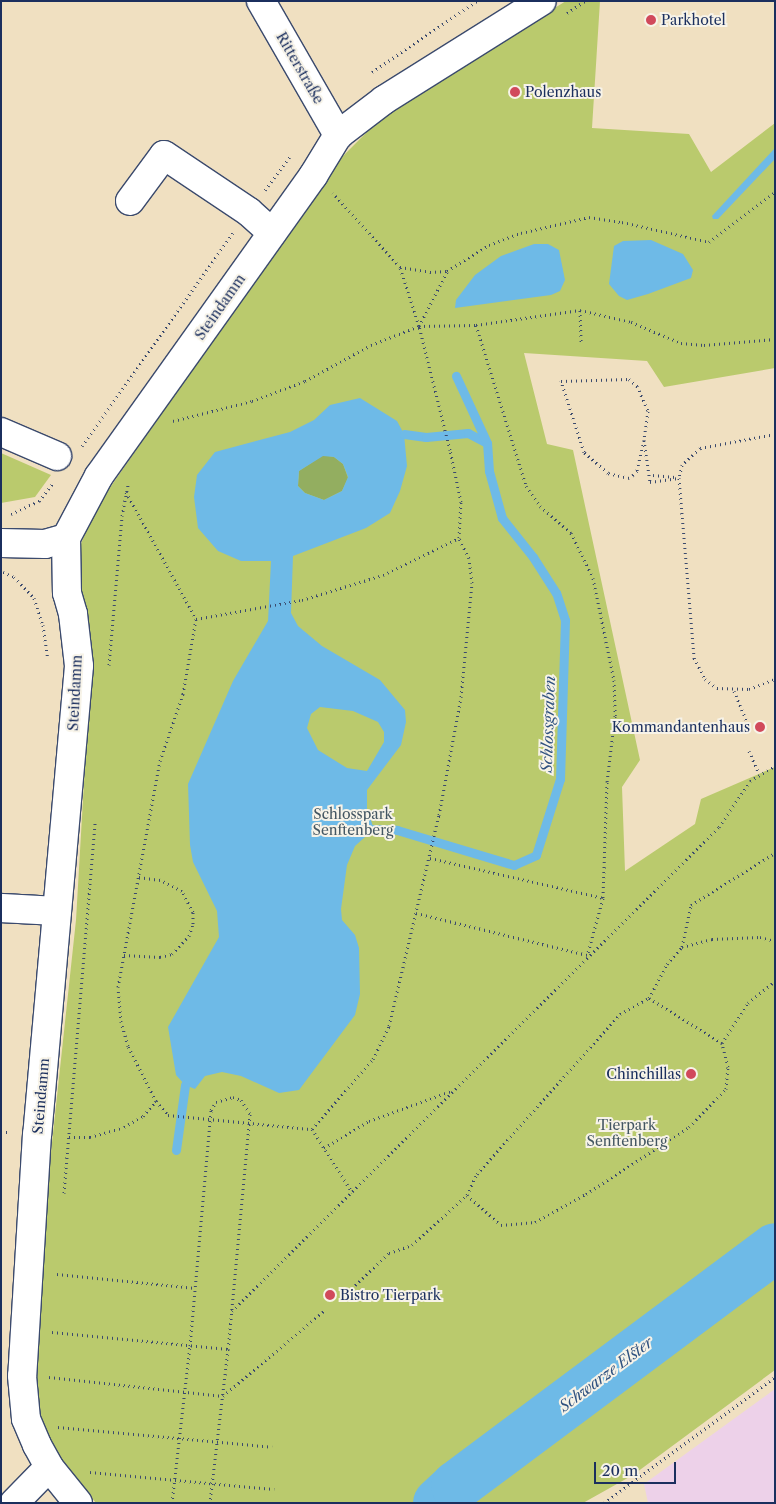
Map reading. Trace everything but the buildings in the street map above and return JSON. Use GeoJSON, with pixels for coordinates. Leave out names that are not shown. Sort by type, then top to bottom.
{"type":"FeatureCollection","features":[{"type":"Feature","properties":{"kind":"street","name":"Ritterstraße"},"geometry":{"type":"LineString","coordinates":[[261,1],[338,135]]}},
{"type":"Feature","properties":{"kind":"street","name":"Steindamm"},"geometry":{"type":"LineString","coordinates":[[78,1503],[48,1467],[26,1420],[22,1376],[24,1329],[57,911],[80,666],[73,614],[67,593],[66,538],[99,476],[272,233],[338,135],[384,100],[551,9]]}},
{"type":"Feature","properties":{"kind":"street"},"geometry":{"type":"LineString","coordinates":[[130,201],[164,155],[248,212],[272,233]]}},
{"type":"Feature","properties":{"kind":"street"},"geometry":{"type":"LineString","coordinates":[[1,432],[57,456]]}},
{"type":"Feature","properties":{"kind":"street"},"geometry":{"type":"LineString","coordinates":[[1,543],[45,544],[66,538]]}},
{"type":"Feature","properties":{"kind":"street"},"geometry":{"type":"LineString","coordinates":[[1,908],[57,911]]}},
{"type":"Feature","properties":{"kind":"street"},"geometry":{"type":"LineString","coordinates":[[14,1503],[48,1467]]}},
{"type":"Feature","properties":{"kind":"path"},"geometry":{"type":"LineString","coordinates":[[551,9],[585,1]]}},
{"type":"Feature","properties":{"kind":"path"},"geometry":{"type":"LineString","coordinates":[[326,198],[336,184]]}},
{"type":"Feature","properties":{"kind":"path"},"geometry":{"type":"LineString","coordinates":[[312,1129],[377,1051],[389,1026],[439,815],[461,697],[471,600],[469,558],[459,538],[461,502],[450,450],[419,326],[400,267],[332,191]]}},
{"type":"Feature","properties":{"kind":"path"},"geometry":{"type":"LineString","coordinates":[[400,267],[430,272],[447,271],[489,244],[521,233],[589,218],[622,222],[709,242],[775,192]]}},
{"type":"Feature","properties":{"kind":"path"},"geometry":{"type":"LineString","coordinates":[[419,326],[447,271]]}},
{"type":"Feature","properties":{"kind":"path"},"geometry":{"type":"LineString","coordinates":[[170,422],[252,401],[305,381],[371,345],[419,326],[476,325],[580,310],[631,322],[681,343],[704,345],[775,339]]}},
{"type":"Feature","properties":{"kind":"path"},"geometry":{"type":"LineString","coordinates":[[580,310],[581,344]]}},
{"type":"Feature","properties":{"kind":"path"},"geometry":{"type":"LineString","coordinates":[[476,325],[526,486],[540,506],[571,533],[593,578],[614,680],[615,707],[607,792],[603,898],[588,955]]}},
{"type":"Feature","properties":{"kind":"path"},"geometry":{"type":"LineString","coordinates":[[644,440],[637,471],[633,475],[628,478],[608,473],[584,452],[561,381],[629,379],[637,386],[648,411],[644,440],[650,482],[680,478]]}},
{"type":"Feature","properties":{"kind":"path"},"geometry":{"type":"LineString","coordinates":[[775,434],[700,448],[682,465],[680,478],[694,658],[705,679],[717,688],[734,691],[749,689],[775,679]]}},
{"type":"Feature","properties":{"kind":"path"},"geometry":{"type":"LineString","coordinates":[[653,475],[680,478]]}},
{"type":"Feature","properties":{"kind":"path"},"geometry":{"type":"LineString","coordinates":[[108,672],[129,483]]}},
{"type":"Feature","properties":{"kind":"path"},"geometry":{"type":"LineString","coordinates":[[127,493],[196,619],[183,694],[160,761],[138,877],[118,987],[121,1022],[138,1070],[156,1101],[168,1114],[312,1129]]}},
{"type":"Feature","properties":{"kind":"path"},"geometry":{"type":"LineString","coordinates":[[196,619],[302,600],[383,575],[459,538]]}},
{"type":"Feature","properties":{"kind":"path"},"geometry":{"type":"LineString","coordinates":[[734,691],[747,722]]}},
{"type":"Feature","properties":{"kind":"path"},"geometry":{"type":"LineString","coordinates":[[749,751],[759,773]]}},
{"type":"Feature","properties":{"kind":"path"},"geometry":{"type":"LineString","coordinates":[[232,1311],[588,955],[719,827],[742,790],[759,773],[775,766]]}},
{"type":"Feature","properties":{"kind":"path"},"geometry":{"type":"LineString","coordinates":[[63,1196],[96,810]]}},
{"type":"Feature","properties":{"kind":"path"},"geometry":{"type":"LineString","coordinates":[[348,1292],[389,1253],[412,1245],[468,1195],[478,1174],[620,1014],[649,998],[668,964],[682,947],[691,905],[775,853]]}},
{"type":"Feature","properties":{"kind":"path"},"geometry":{"type":"LineString","coordinates":[[430,858],[603,898]]}},
{"type":"Feature","properties":{"kind":"path"},"geometry":{"type":"LineString","coordinates":[[124,955],[160,957],[172,954],[189,936],[193,924],[193,912],[182,891],[160,880],[138,877]]}},
{"type":"Feature","properties":{"kind":"path"},"geometry":{"type":"LineString","coordinates":[[416,913],[588,955]]}},
{"type":"Feature","properties":{"kind":"path"},"geometry":{"type":"LineString","coordinates":[[682,947],[712,939],[760,937],[775,941]]}},
{"type":"Feature","properties":{"kind":"path"},"geometry":{"type":"LineString","coordinates":[[722,1043],[748,1003],[775,981]]}},
{"type":"Feature","properties":{"kind":"path"},"geometry":{"type":"LineString","coordinates":[[468,1195],[501,1225],[535,1222],[586,1194],[689,1127],[726,1089],[728,1067],[722,1043],[649,998]]}},
{"type":"Feature","properties":{"kind":"path"},"geometry":{"type":"LineString","coordinates":[[324,1148],[369,1121],[452,1091]]}},
{"type":"Feature","properties":{"kind":"path"},"geometry":{"type":"LineString","coordinates":[[172,1503],[190,1346],[210,1119],[216,1102],[232,1097],[247,1106],[249,1122],[232,1311],[210,1503]]}},
{"type":"Feature","properties":{"kind":"path"},"geometry":{"type":"LineString","coordinates":[[69,1136],[90,1137],[124,1127],[143,1116],[156,1101]]}},
{"type":"Feature","properties":{"kind":"path"},"geometry":{"type":"LineString","coordinates":[[312,1129],[352,1192]]}},
{"type":"Feature","properties":{"kind":"path"},"geometry":{"type":"LineString","coordinates":[[55,1284],[57,1264]]}},
{"type":"Feature","properties":{"kind":"path"},"geometry":{"type":"LineString","coordinates":[[56,1274],[195,1288]]}},
{"type":"Feature","properties":{"kind":"path"},"geometry":{"type":"LineString","coordinates":[[46,1377],[223,1396],[324,1311]]}},
{"type":"Feature","properties":{"kind":"path"},"geometry":{"type":"LineString","coordinates":[[50,1341],[52,1322]]}},
{"type":"Feature","properties":{"kind":"path"},"geometry":{"type":"LineString","coordinates":[[24,1329],[228,1349]]}},
{"type":"Feature","properties":{"kind":"path"},"geometry":{"type":"LineString","coordinates":[[46,1387],[47,1368]]}},
{"type":"Feature","properties":{"kind":"path"},"geometry":{"type":"LineString","coordinates":[[604,1503],[775,1377]]}},
{"type":"Feature","properties":{"kind":"path"},"geometry":{"type":"LineString","coordinates":[[47,1426],[272,1447]]}},
{"type":"Feature","properties":{"kind":"path"},"geometry":{"type":"LineString","coordinates":[[84,1472],[274,1489]]}},
{"type":"Feature","properties":{"kind":"shaded area"},"geometry":{"type":"Polygon","coordinates":[[[775,1389],[775,1503],[648,1503],[644,1484],[775,1389]]]}},
{"type":"Feature","properties":{"kind":"green space","name":"Schlosspark Senftenberg"},"geometry":{"type":"Polygon","coordinates":[[[566,1],[600,1],[592,128],[689,134],[711,172],[775,123],[775,368],[664,387],[647,361],[524,353],[547,444],[573,450],[640,760],[622,787],[625,871],[695,824],[701,799],[775,767],[775,1370],[633,1475],[583,1503],[96,1503],[59,1459],[41,1421],[35,1364],[48,1180],[76,920],[92,644],[79,599],[76,557],[89,523],[109,489],[335,164],[391,108],[566,1]]]}},
{"type":"Feature","properties":{"kind":"green space"},"geometry":{"type":"Polygon","coordinates":[[[1,453],[51,475],[35,497],[1,503],[1,453]]]}},
{"type":"Feature","properties":{"kind":"green space"},"geometry":{"type":"Polygon","coordinates":[[[323,455],[334,457],[343,464],[348,478],[342,491],[324,500],[305,493],[298,486],[299,471],[323,455]]]}},
{"type":"Feature","properties":{"kind":"water"},"geometry":{"type":"Polygon","coordinates":[[[775,148],[775,159],[718,219],[713,219],[712,216],[775,148]]]}},
{"type":"Feature","properties":{"kind":"water"},"geometry":{"type":"Polygon","coordinates":[[[651,240],[683,254],[693,270],[691,278],[627,300],[619,296],[609,284],[614,246],[623,241],[651,240]]]}},
{"type":"Feature","properties":{"kind":"water"},"geometry":{"type":"Polygon","coordinates":[[[534,244],[548,244],[559,250],[565,280],[560,291],[551,295],[455,308],[456,300],[475,275],[501,256],[534,244]]]}},
{"type":"Feature","properties":{"kind":"water"},"geometry":{"type":"Polygon","coordinates":[[[360,398],[397,421],[404,434],[407,466],[400,491],[390,513],[366,528],[293,556],[291,613],[298,626],[322,646],[380,680],[405,710],[406,722],[401,745],[367,790],[367,809],[374,829],[355,846],[347,865],[341,909],[342,920],[355,935],[359,948],[360,994],[355,1015],[299,1090],[279,1093],[241,1076],[222,1072],[205,1076],[195,1089],[185,1085],[176,1075],[168,1027],[219,937],[217,911],[193,862],[190,845],[188,784],[233,681],[268,621],[271,561],[241,561],[218,551],[198,528],[194,497],[197,475],[215,452],[290,432],[314,420],[330,405],[360,398]],[[323,456],[299,471],[298,486],[305,493],[324,500],[342,491],[348,477],[343,464],[334,457],[323,456]],[[320,707],[311,714],[307,728],[318,750],[347,768],[367,771],[384,742],[384,732],[378,722],[353,711],[320,707]]]}},
{"type":"Feature","properties":{"kind":"waterway","name":"Schlossgraben"},"geometry":{"type":"LineString","coordinates":[[374,829],[397,830],[514,865],[536,855],[560,779],[565,620],[556,593],[533,557],[502,518],[489,471],[487,443],[456,376]]}},
{"type":"Feature","properties":{"kind":"waterway","name":"Schlossgraben"},"geometry":{"type":"LineString","coordinates":[[404,434],[426,437],[468,433],[487,443]]}},
{"type":"Feature","properties":{"kind":"waterway"},"geometry":{"type":"LineString","coordinates":[[176,1150],[185,1085]]}},
{"type":"Feature","properties":{"kind":"waterway","name":"Schwarze Elster"},"geometry":{"type":"LineString","coordinates":[[438,1503],[456,1486],[775,1248]]}},
{"type":"Feature","properties":{"kind":"place","name":"Parkhotel"},"geometry":{"type":"Point","coordinates":[651,20]}},
{"type":"Feature","properties":{"kind":"place","name":"Polenzhaus"},"geometry":{"type":"Point","coordinates":[515,92]}},
{"type":"Feature","properties":{"kind":"place","name":"Kommandantenhaus"},"geometry":{"type":"Point","coordinates":[760,727]}},
{"type":"Feature","properties":{"kind":"place","name":"Chinchillas"},"geometry":{"type":"Point","coordinates":[691,1074]}},
{"type":"Feature","properties":{"kind":"place","name":"Bistro Tierpark"},"geometry":{"type":"Point","coordinates":[330,1295]}},
{"type":"Feature","properties":{"kind":"park label","name":"Tierpark Senftenberg"},"geometry":{"type":"Point","coordinates":[627,1134]}}]}
